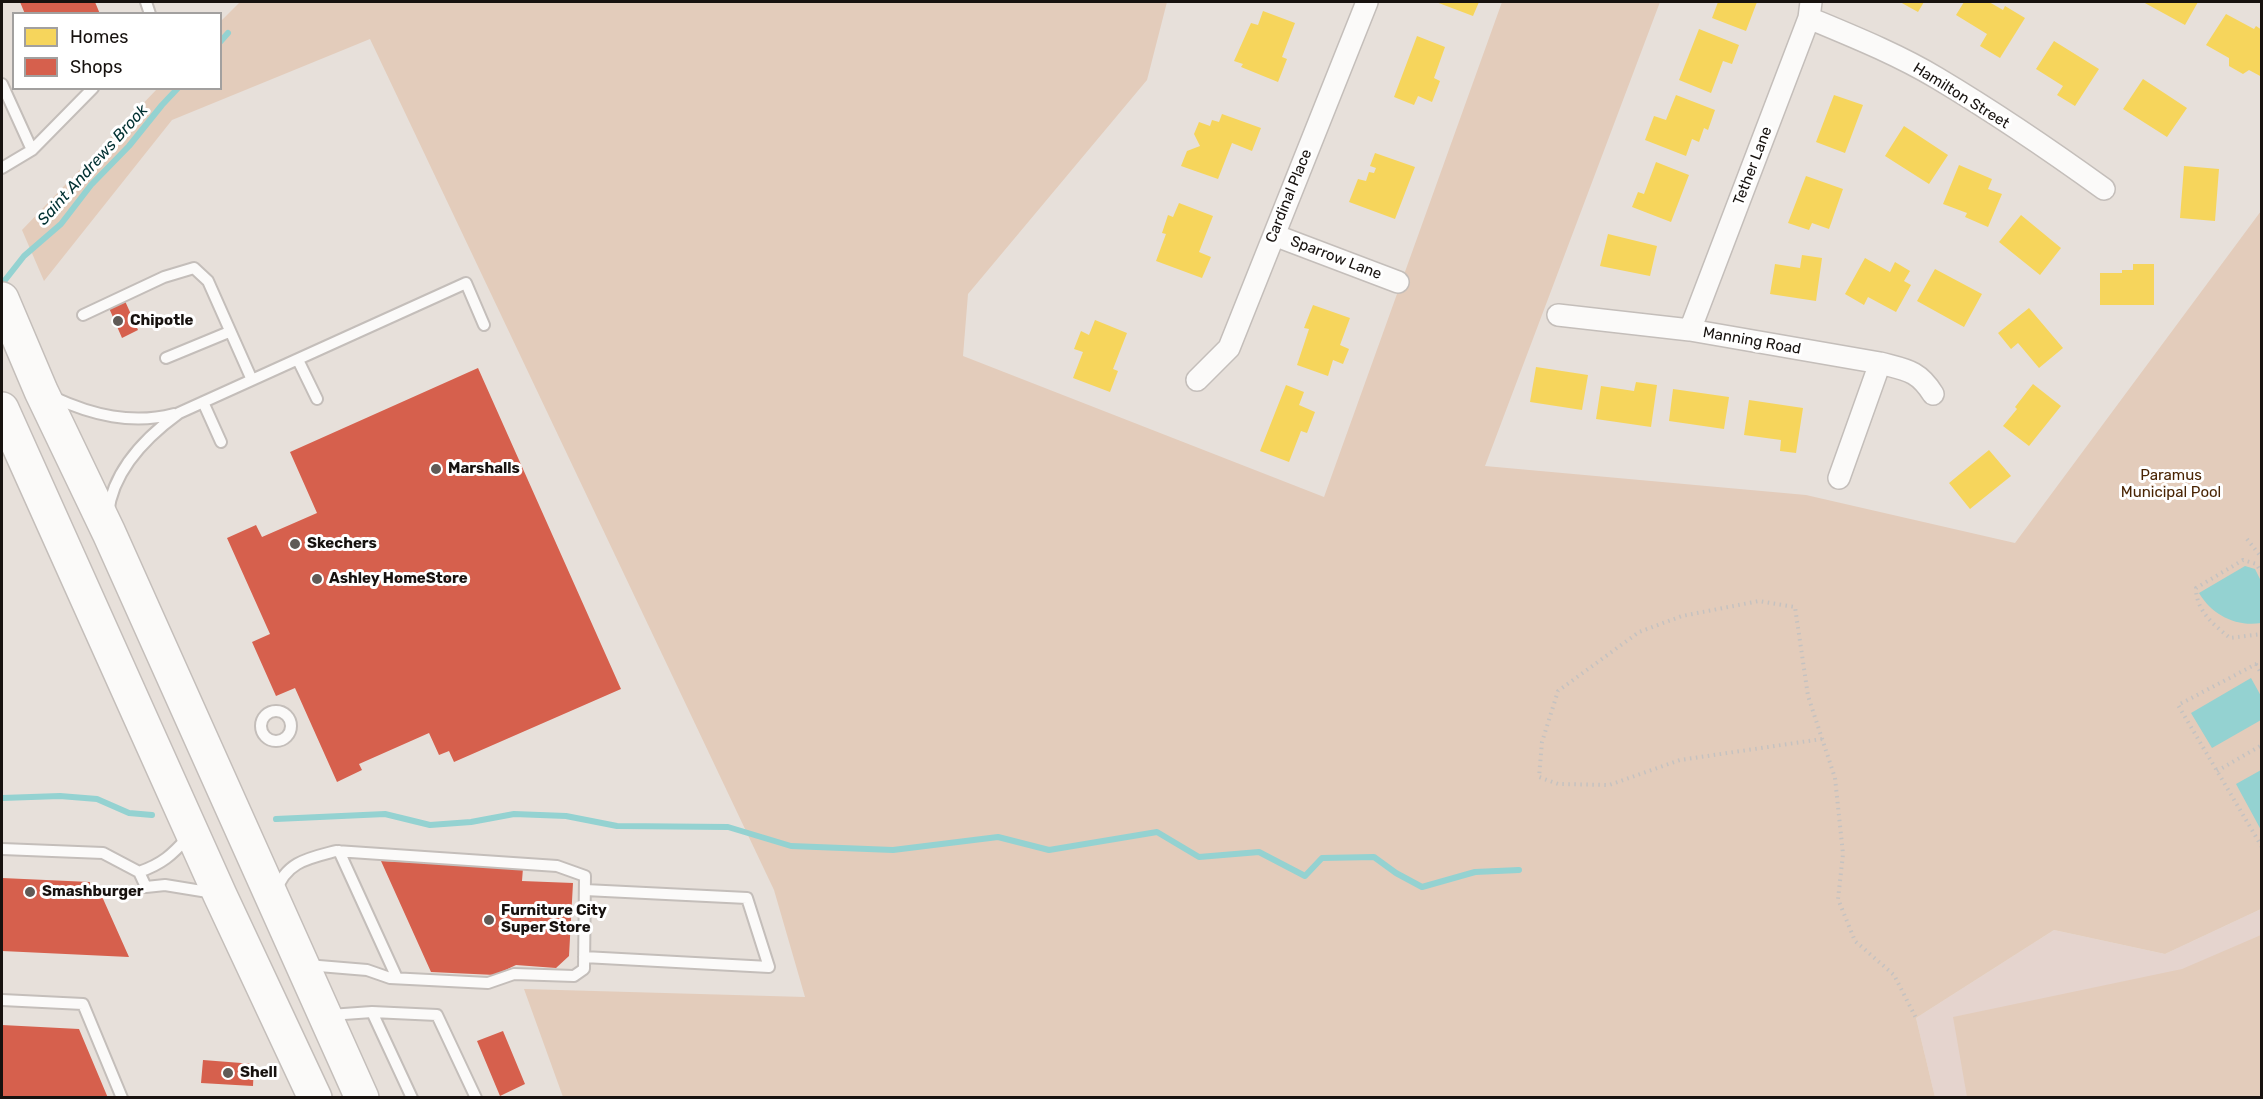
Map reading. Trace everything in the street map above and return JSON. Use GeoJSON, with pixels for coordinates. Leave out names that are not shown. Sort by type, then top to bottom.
{"type":"FeatureCollection","features":[{"type":"Feature","properties":{"kind":"highway"},"geometry":{"type":"LineString","coordinates":[[4,303],[41,391],[109,533],[362,1098]]}},
{"type":"Feature","properties":{"kind":"highway"},"geometry":{"type":"LineString","coordinates":[[2,410],[220,895],[315,1098]]}},
{"type":"Feature","properties":{"kind":"highway"},"geometry":{"type":"LineString","coordinates":[[286,1034],[300,1098]]}},
{"type":"Feature","properties":{"kind":"street","name":"Cardinal Place"},"geometry":{"type":"LineString","coordinates":[[1197,380],[1229,348],[1367,2]]}},
{"type":"Feature","properties":{"kind":"street","name":"Hamilton Street"},"geometry":{"type":"LineString","coordinates":[[1810,10],[1870,44],[1936,77],[2104,189]]}},
{"type":"Feature","properties":{"kind":"street","name":"Tether Lane"},"geometry":{"type":"LineString","coordinates":[[1690,330],[1810,10]]}},
{"type":"Feature","properties":{"kind":"street","name":"Sparrow Lane"},"geometry":{"type":"LineString","coordinates":[[1274,235],[1398,282]]}},
{"type":"Feature","properties":{"kind":"street","name":"Manning Road"},"geometry":{"type":"LineString","coordinates":[[1558,315],[1690,330],[1880,363],[1910,371],[1924,379],[1933,394]]}},
{"type":"Feature","properties":{"kind":"street"},"geometry":{"type":"LineString","coordinates":[[1839,478],[1880,363]]}},
{"type":"Feature","properties":{"kind":"lane"},"geometry":{"type":"LineString","coordinates":[[2,84],[32,150]]}},
{"type":"Feature","properties":{"kind":"lane"},"geometry":{"type":"LineString","coordinates":[[2,168],[32,150],[91,90]]}},
{"type":"Feature","properties":{"kind":"lane"},"geometry":{"type":"LineString","coordinates":[[83,315],[164,277],[194,268],[208,281],[252,380]]}},
{"type":"Feature","properties":{"kind":"lane"},"geometry":{"type":"LineString","coordinates":[[109,533],[108,510],[114,487],[125,466],[153,433],[179,413],[466,284],[484,324]]}},
{"type":"Feature","properties":{"kind":"lane"},"geometry":{"type":"LineString","coordinates":[[166,358],[229,332]]}},
{"type":"Feature","properties":{"kind":"lane"},"geometry":{"type":"LineString","coordinates":[[297,360],[317,399]]}},
{"type":"Feature","properties":{"kind":"lane"},"geometry":{"type":"LineString","coordinates":[[41,391],[71,406],[122,418],[159,417],[189,409]]}},
{"type":"Feature","properties":{"kind":"lane"},"geometry":{"type":"LineString","coordinates":[[203,402],[220,442]]}},
{"type":"Feature","properties":{"kind":"lane"},"geometry":{"type":"LineString","coordinates":[[139,872],[158,866],[172,855],[192,832]]}},
{"type":"Feature","properties":{"kind":"lane"},"geometry":{"type":"LineString","coordinates":[[2,849],[103,854],[139,872],[146,887],[165,885],[220,895]]}},
{"type":"Feature","properties":{"kind":"lane"},"geometry":{"type":"LineString","coordinates":[[274,901],[279,885],[289,870],[304,860],[339,851],[557,866],[585,876],[584,969],[574,976],[514,974],[488,983],[397,978],[367,970],[302,964]]}},
{"type":"Feature","properties":{"kind":"lane"},"geometry":{"type":"LineString","coordinates":[[339,851],[397,978]]}},
{"type":"Feature","properties":{"kind":"lane"},"geometry":{"type":"LineString","coordinates":[[584,957],[769,967],[747,898],[585,890]]}},
{"type":"Feature","properties":{"kind":"lane"},"geometry":{"type":"LineString","coordinates":[[2,1000],[83,1004],[122,1098]]}},
{"type":"Feature","properties":{"kind":"lane"},"geometry":{"type":"LineString","coordinates":[[372,1012],[412,1098]]}},
{"type":"Feature","properties":{"kind":"lane"},"geometry":{"type":"LineString","coordinates":[[325,1015],[372,1012],[437,1016],[476,1098]]}},
{"type":"Feature","properties":{"kind":"path"},"geometry":{"type":"LineString","coordinates":[[2247,538],[2262,558]]}},
{"type":"Feature","properties":{"kind":"path"},"geometry":{"type":"LineString","coordinates":[[2262,573],[2256,564],[2244,560],[2196,588],[2196,594],[2208,621],[2230,638],[2262,634]]}},
{"type":"Feature","properties":{"kind":"path"},"geometry":{"type":"LineString","coordinates":[[1822,739],[1680,760],[1609,785],[1558,784],[1539,777],[1542,742],[1558,691],[1639,632],[1682,616],[1759,601],[1795,607],[1808,696],[1835,778],[1843,854],[1838,899],[1855,941],[1894,975],[1916,1018]]}},
{"type":"Feature","properties":{"kind":"path"},"geometry":{"type":"LineString","coordinates":[[2262,662],[2178,705],[2262,846]]}},
{"type":"Feature","properties":{"kind":"path"},"geometry":{"type":"LineString","coordinates":[[2256,664],[2262,675]]}},
{"type":"Feature","properties":{"kind":"path"},"geometry":{"type":"LineString","coordinates":[[2217,771],[2262,745]]}},
{"type":"Feature","properties":{"kind":"shaded area"},"geometry":{"type":"Polygon","coordinates":[[[2261,909],[2261,1097],[1935,1097],[1916,1018],[2054,930],[2165,954],[2261,909]]]}},
{"type":"Feature","properties":{"kind":"green space","name":"Paramus Municipal Pool"},"geometry":{"type":"Polygon","coordinates":[[[240,2],[1167,2],[1147,80],[968,294],[963,356],[1324,497],[1502,2],[1660,2],[1485,466],[1806,495],[2015,543],[2261,211],[2261,909],[2165,954],[2054,930],[1916,1018],[1935,1097],[563,1097],[524,989],[805,997],[774,890],[370,39],[172,120],[44,281],[22,230],[156,90],[222,90],[222,20],[240,2]]]}},
{"type":"Feature","properties":{"kind":"green space"},"geometry":{"type":"Polygon","coordinates":[[[2261,935],[2261,1097],[1967,1097],[1953,1017],[2182,969],[2261,935]]]}},
{"type":"Feature","properties":{"kind":"water"},"geometry":{"type":"Polygon","coordinates":[[[2245,566],[2255,569],[2261,581],[2261,623],[2243,623],[2226,618],[2211,608],[2199,593],[2245,566]]]}},
{"type":"Feature","properties":{"kind":"water"},"geometry":{"type":"Polygon","coordinates":[[[2251,678],[2261,696],[2261,720],[2212,748],[2191,713],[2251,678]]]}},
{"type":"Feature","properties":{"kind":"water"},"geometry":{"type":"Polygon","coordinates":[[[2261,770],[2261,830],[2236,784],[2261,770]]]}},
{"type":"Feature","properties":{"kind":"building: Homes"},"geometry":{"type":"Polygon","coordinates":[[[1436,2],[1479,2],[1473,16],[1436,2]]]}},
{"type":"Feature","properties":{"kind":"building: Homes"},"geometry":{"type":"Polygon","coordinates":[[[1718,2],[1757,2],[1746,31],[1712,18],[1718,2]]]}},
{"type":"Feature","properties":{"kind":"building: Homes"},"geometry":{"type":"Polygon","coordinates":[[[1900,2],[1924,2],[1918,12],[1900,2]]]}},
{"type":"Feature","properties":{"kind":"building: Homes"},"geometry":{"type":"Polygon","coordinates":[[[1964,2],[1989,2],[2003,10],[2005,6],[2025,18],[2000,58],[1980,46],[1987,34],[1956,15],[1964,2]]]}},
{"type":"Feature","properties":{"kind":"building: Homes"},"geometry":{"type":"Polygon","coordinates":[[[2143,2],[2198,2],[2185,25],[2143,2]]]}},
{"type":"Feature","properties":{"kind":"building: Homes"},"geometry":{"type":"Polygon","coordinates":[[[1263,11],[1295,23],[1282,57],[1287,59],[1278,82],[1241,67],[1243,64],[1234,61],[1251,23],[1258,25],[1263,11]]]}},
{"type":"Feature","properties":{"kind":"building: Homes"},"geometry":{"type":"Polygon","coordinates":[[[2226,14],[2254,29],[2256,26],[2262,30],[2262,77],[2249,70],[2243,74],[2229,66],[2229,58],[2206,45],[2226,14]]]}},
{"type":"Feature","properties":{"kind":"building: Homes"},"geometry":{"type":"Polygon","coordinates":[[[1699,29],[1739,45],[1732,64],[1723,61],[1711,93],[1679,80],[1699,29]]]}},
{"type":"Feature","properties":{"kind":"building: Homes"},"geometry":{"type":"Polygon","coordinates":[[[1417,36],[1445,47],[1434,78],[1440,81],[1432,102],[1418,96],[1414,105],[1394,97],[1417,36]]]}},
{"type":"Feature","properties":{"kind":"building: Homes"},"geometry":{"type":"Polygon","coordinates":[[[2054,41],[2099,69],[2075,106],[2057,95],[2063,86],[2036,69],[2054,41]]]}},
{"type":"Feature","properties":{"kind":"building: Homes"},"geometry":{"type":"Polygon","coordinates":[[[2143,79],[2187,108],[2167,137],[2123,109],[2143,79]]]}},
{"type":"Feature","properties":{"kind":"building: Homes"},"geometry":{"type":"Polygon","coordinates":[[[1676,95],[1715,110],[1708,130],[1704,128],[1699,142],[1692,139],[1686,156],[1645,140],[1654,116],[1666,120],[1676,95]]]}},
{"type":"Feature","properties":{"kind":"building: Homes"},"geometry":{"type":"Polygon","coordinates":[[[1834,95],[1863,105],[1845,153],[1816,142],[1834,95]]]}},
{"type":"Feature","properties":{"kind":"building: Homes"},"geometry":{"type":"Polygon","coordinates":[[[1222,114],[1261,128],[1252,151],[1232,143],[1218,179],[1181,166],[1187,151],[1200,146],[1194,134],[1199,122],[1210,126],[1212,120],[1219,122],[1222,114]]]}},
{"type":"Feature","properties":{"kind":"building: Homes"},"geometry":{"type":"Polygon","coordinates":[[[1904,126],[1948,155],[1929,184],[1885,156],[1904,126]]]}},
{"type":"Feature","properties":{"kind":"building: Homes"},"geometry":{"type":"Polygon","coordinates":[[[1375,153],[1415,167],[1395,219],[1349,202],[1358,179],[1366,181],[1369,172],[1374,173],[1376,168],[1370,166],[1375,153]]]}},
{"type":"Feature","properties":{"kind":"building: Homes"},"geometry":{"type":"Polygon","coordinates":[[[1656,162],[1689,175],[1671,222],[1632,207],[1638,192],[1644,194],[1656,162]]]}},
{"type":"Feature","properties":{"kind":"building: Homes"},"geometry":{"type":"Polygon","coordinates":[[[1959,165],[1992,179],[1988,189],[2002,194],[1988,227],[1965,217],[1967,213],[1943,204],[1959,165]]]}},
{"type":"Feature","properties":{"kind":"building: Homes"},"geometry":{"type":"Polygon","coordinates":[[[2184,166],[2219,169],[2215,221],[2180,218],[2184,166]]]}},
{"type":"Feature","properties":{"kind":"building: Homes"},"geometry":{"type":"Polygon","coordinates":[[[1806,176],[1843,189],[1829,229],[1812,223],[1809,230],[1788,223],[1806,176]]]}},
{"type":"Feature","properties":{"kind":"building: Homes"},"geometry":{"type":"Polygon","coordinates":[[[1179,203],[1213,216],[1199,252],[1211,257],[1202,278],[1156,261],[1166,234],[1162,233],[1168,215],[1173,217],[1179,203]]]}},
{"type":"Feature","properties":{"kind":"building: Homes"},"geometry":{"type":"Polygon","coordinates":[[[2021,215],[2061,248],[2040,275],[1999,242],[2021,215]]]}},
{"type":"Feature","properties":{"kind":"building: Homes"},"geometry":{"type":"Polygon","coordinates":[[[1608,234],[1657,246],[1650,276],[1600,266],[1608,234]]]}},
{"type":"Feature","properties":{"kind":"building: Homes"},"geometry":{"type":"Polygon","coordinates":[[[1802,255],[1822,258],[1816,301],[1770,294],[1775,264],[1800,268],[1802,255]]]}},
{"type":"Feature","properties":{"kind":"building: Homes"},"geometry":{"type":"Polygon","coordinates":[[[1865,258],[1890,272],[1895,262],[1910,271],[1904,281],[1911,285],[1896,312],[1868,297],[1864,305],[1845,294],[1865,258]]]}},
{"type":"Feature","properties":{"kind":"building: Homes"},"geometry":{"type":"Polygon","coordinates":[[[2133,264],[2154,264],[2154,305],[2100,305],[2100,273],[2122,273],[2122,270],[2133,270],[2133,264]]]}},
{"type":"Feature","properties":{"kind":"building: Homes"},"geometry":{"type":"Polygon","coordinates":[[[1935,269],[1982,294],[1964,327],[1917,301],[1935,269]]]}},
{"type":"Feature","properties":{"kind":"building: Homes"},"geometry":{"type":"Polygon","coordinates":[[[1313,305],[1350,318],[1340,345],[1349,349],[1343,364],[1333,360],[1328,376],[1297,365],[1309,329],[1304,328],[1313,305]]]}},
{"type":"Feature","properties":{"kind":"building: Homes"},"geometry":{"type":"Polygon","coordinates":[[[2029,308],[2063,348],[2039,368],[2018,343],[2011,349],[1998,333],[2029,308]]]}},
{"type":"Feature","properties":{"kind":"building: Homes"},"geometry":{"type":"Polygon","coordinates":[[[1095,320],[1127,333],[1113,369],[1118,371],[1110,392],[1073,378],[1083,352],[1074,349],[1081,331],[1089,335],[1095,320]]]}},
{"type":"Feature","properties":{"kind":"building: Homes"},"geometry":{"type":"Polygon","coordinates":[[[1536,367],[1588,375],[1582,410],[1530,402],[1536,367]]]}},
{"type":"Feature","properties":{"kind":"building: Homes"},"geometry":{"type":"Polygon","coordinates":[[[1636,382],[1657,385],[1651,427],[1596,419],[1601,386],[1634,391],[1636,382]]]}},
{"type":"Feature","properties":{"kind":"building: Homes"},"geometry":{"type":"Polygon","coordinates":[[[2033,384],[2061,406],[2029,446],[2003,426],[2033,384]]]}},
{"type":"Feature","properties":{"kind":"building: Homes"},"geometry":{"type":"Polygon","coordinates":[[[1286,385],[1304,392],[1299,405],[1315,412],[1307,433],[1301,431],[1289,462],[1260,451],[1286,385]]]}},
{"type":"Feature","properties":{"kind":"building: Homes"},"geometry":{"type":"Polygon","coordinates":[[[1673,389],[1729,397],[1724,429],[1669,421],[1673,389]]]}},
{"type":"Feature","properties":{"kind":"building: Homes"},"geometry":{"type":"Polygon","coordinates":[[[1749,400],[1803,408],[1796,453],[1780,451],[1781,440],[1744,435],[1749,400]]]}},
{"type":"Feature","properties":{"kind":"building: Homes"},"geometry":{"type":"Polygon","coordinates":[[[1989,450],[2011,476],[1970,509],[1949,483],[1989,450]]]}},
{"type":"Feature","properties":{"kind":"building: Shops"},"geometry":{"type":"Polygon","coordinates":[[[20,2],[95,2],[99,12],[24,12],[20,2]]]}},
{"type":"Feature","properties":{"kind":"building: Shops"},"geometry":{"type":"Polygon","coordinates":[[[125,301],[138,330],[122,338],[109,308],[125,301]]]}},
{"type":"Feature","properties":{"kind":"building: Shops"},"geometry":{"type":"Polygon","coordinates":[[[478,368],[621,689],[454,762],[449,751],[439,755],[429,733],[359,764],[362,770],[337,782],[295,688],[276,696],[252,642],[270,634],[227,538],[256,525],[262,537],[317,513],[290,452],[478,368]]]}},
{"type":"Feature","properties":{"kind":"building: Shops","name":"Furniture City Super Store"},"geometry":{"type":"Polygon","coordinates":[[[381,861],[523,868],[522,881],[573,883],[569,956],[556,968],[516,965],[495,975],[431,972],[381,861]]]}},
{"type":"Feature","properties":{"kind":"building: Shops"},"geometry":{"type":"Polygon","coordinates":[[[2,878],[90,882],[89,891],[100,892],[129,957],[2,951],[2,878]]]}},
{"type":"Feature","properties":{"kind":"building: Shops"},"geometry":{"type":"Polygon","coordinates":[[[2,1025],[79,1029],[108,1098],[2,1098],[2,1025]]]}},
{"type":"Feature","properties":{"kind":"building: Shops"},"geometry":{"type":"Polygon","coordinates":[[[503,1031],[525,1084],[500,1096],[477,1041],[503,1031]]]}},
{"type":"Feature","properties":{"kind":"building: Shops","name":"Shell"},"geometry":{"type":"Polygon","coordinates":[[[203,1060],[254,1064],[253,1086],[201,1083],[203,1060]]]}},
{"type":"Feature","properties":{"kind":"waterway","name":"Saint Andrews Brook"},"geometry":{"type":"LineString","coordinates":[[222,40],[228,33]]}},
{"type":"Feature","properties":{"kind":"waterway","name":"Saint Andrews Brook"},"geometry":{"type":"LineString","coordinates":[[2,284],[24,256],[61,224],[91,185],[129,146],[176,90]]}},
{"type":"Feature","properties":{"kind":"waterway"},"geometry":{"type":"LineString","coordinates":[[2,798],[60,796],[97,799],[129,813],[152,815]]}},
{"type":"Feature","properties":{"kind":"waterway"},"geometry":{"type":"LineString","coordinates":[[276,819],[385,814],[430,825],[471,822],[514,814],[566,816],[617,826],[728,827],[791,846],[893,850],[998,837],[1049,850],[1157,832],[1199,857],[1259,852],[1305,876],[1322,858],[1374,857],[1396,873],[1422,887],[1475,872],[1519,870]]}},
{"type":"Feature","properties":{"kind":"place","name":"Chipotle"},"geometry":{"type":"Point","coordinates":[118,321]}},
{"type":"Feature","properties":{"kind":"place","name":"Marshalls"},"geometry":{"type":"Point","coordinates":[436,469]}},
{"type":"Feature","properties":{"kind":"place","name":"Skechers"},"geometry":{"type":"Point","coordinates":[295,544]}},
{"type":"Feature","properties":{"kind":"place","name":"Ashley HomeStore"},"geometry":{"type":"Point","coordinates":[317,579]}},
{"type":"Feature","properties":{"kind":"place","name":"Smashburger"},"geometry":{"type":"Point","coordinates":[30,892]}},
{"type":"Feature","properties":{"kind":"place","name":"Furniture City Super Store"},"geometry":{"type":"Point","coordinates":[489,920]}},
{"type":"Feature","properties":{"kind":"place","name":"Shell"},"geometry":{"type":"Point","coordinates":[228,1073]}}]}
